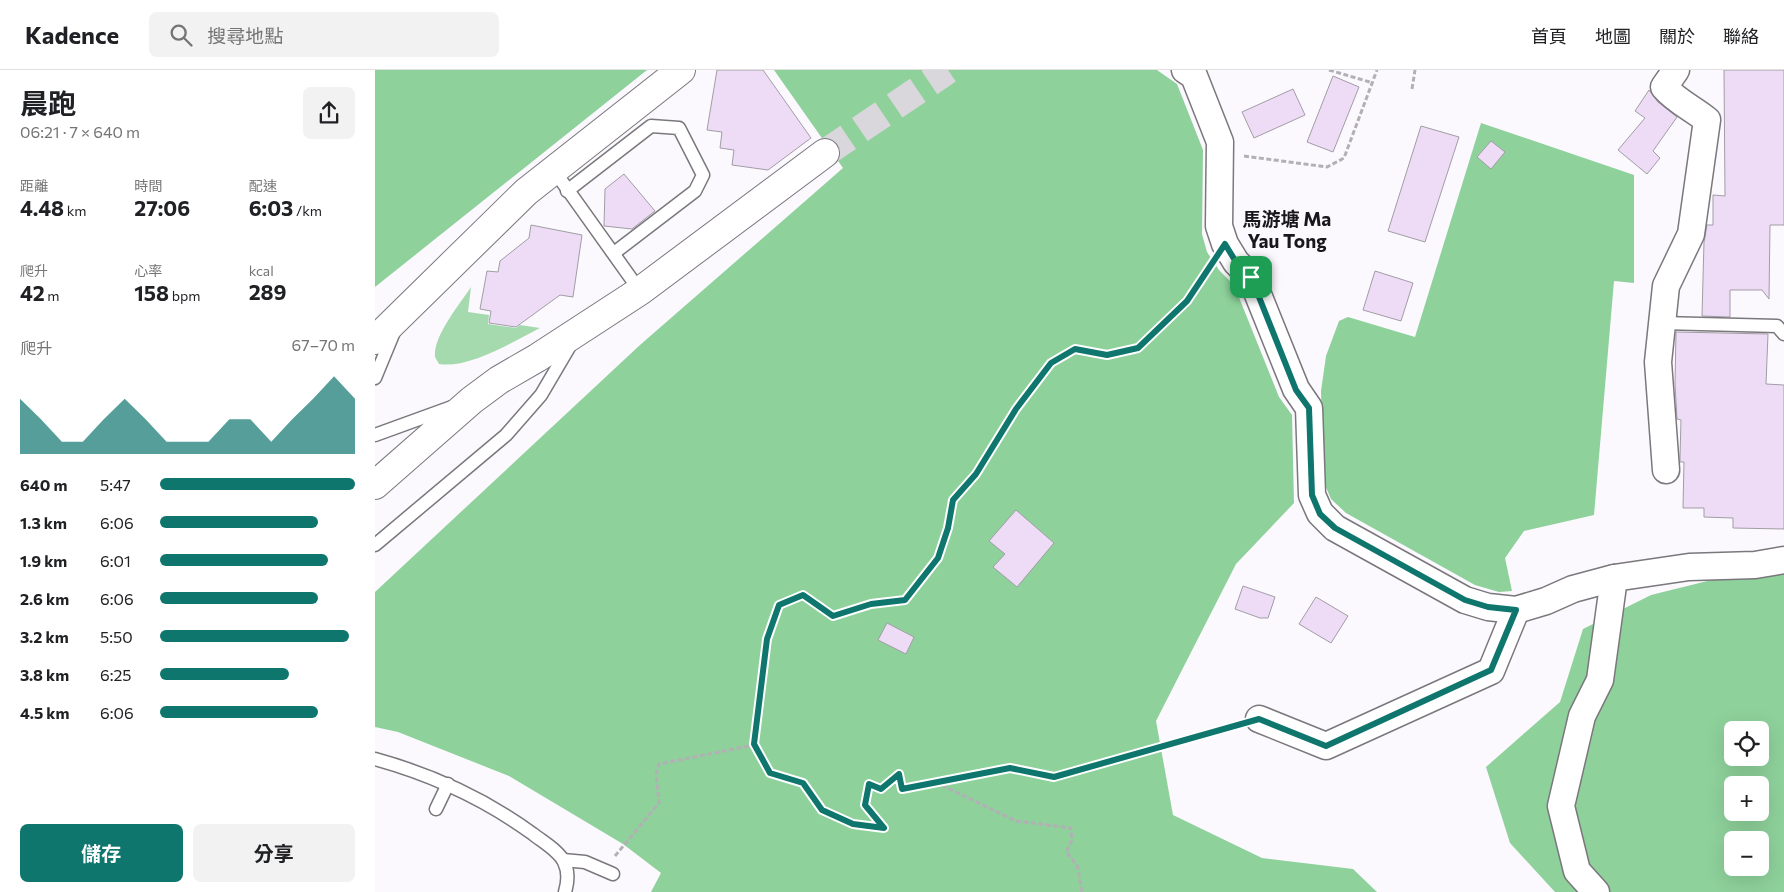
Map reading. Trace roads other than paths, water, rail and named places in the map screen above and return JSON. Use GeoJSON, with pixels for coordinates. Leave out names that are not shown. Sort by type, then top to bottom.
{"type":"FeatureCollection","features":[{"type":"Feature","properties":{"kind":"highway"},"geometry":{"type":"LineString","coordinates":[[375,340],[471,244],[560,180],[681,70]]}},
{"type":"Feature","properties":{"kind":"highway"},"geometry":{"type":"LineString","coordinates":[[375,485],[472,400],[499,380],[640,291],[825,153]]}},
{"type":"Feature","properties":{"kind":"street"},"geometry":{"type":"LineString","coordinates":[[1185,70],[1194,76],[1220,142],[1219,226],[1225,244],[1236,262],[1251,277],[1296,390],[1309,408],[1312,495],[1320,514],[1335,528],[1465,600],[1488,607],[1516,610],[1546,601],[1573,589],[1614,578],[1689,567],[1755,565],[1784,560]]}},
{"type":"Feature","properties":{"kind":"street"},"geometry":{"type":"LineString","coordinates":[[1666,470],[1657,362],[1661,323],[1666,286],[1691,234],[1707,120],[1689,106],[1677,101],[1664,87],[1676,70]]}},
{"type":"Feature","properties":{"kind":"street"},"geometry":{"type":"LineString","coordinates":[[1596,892],[1577,871],[1561,806],[1582,716],[1600,680],[1614,578]]}},
{"type":"Feature","properties":{"kind":"street"},"geometry":{"type":"LineString","coordinates":[[1259,719],[1326,746],[1491,670],[1516,610]]}},
{"type":"Feature","properties":{"kind":"lane"},"geometry":{"type":"LineString","coordinates":[[614,253],[695,191],[703,175],[679,128],[651,126],[560,180],[640,291]]}},
{"type":"Feature","properties":{"kind":"lane"},"geometry":{"type":"LineString","coordinates":[[375,335],[400,316]]}},
{"type":"Feature","properties":{"kind":"lane"},"geometry":{"type":"LineString","coordinates":[[375,378],[400,316]]}},
{"type":"Feature","properties":{"kind":"lane"},"geometry":{"type":"LineString","coordinates":[[1661,323],[1777,326],[1784,334]]}},
{"type":"Feature","properties":{"kind":"lane"},"geometry":{"type":"LineString","coordinates":[[375,545],[506,435],[541,395],[579,331]]}},
{"type":"Feature","properties":{"kind":"lane"},"geometry":{"type":"LineString","coordinates":[[375,435],[472,400]]}},
{"type":"Feature","properties":{"kind":"lane"},"geometry":{"type":"LineString","coordinates":[[375,759],[448,784],[483,800],[517,822],[563,860],[567,869],[565,892]]}},
{"type":"Feature","properties":{"kind":"lane"},"geometry":{"type":"LineString","coordinates":[[436,809],[448,784]]}},
{"type":"Feature","properties":{"kind":"lane"},"geometry":{"type":"LineString","coordinates":[[563,860],[585,862],[609,872]]}},
{"type":"Feature","properties":{"kind":"tunnel"},"geometry":{"type":"LineString","coordinates":[[825,153],[948,70]]}},
{"type":"Feature","properties":{"kind":"district","name":"馬游塘 Ma Yau Tong"},"geometry":{"type":"Point","coordinates":[1287,230]}}]}
